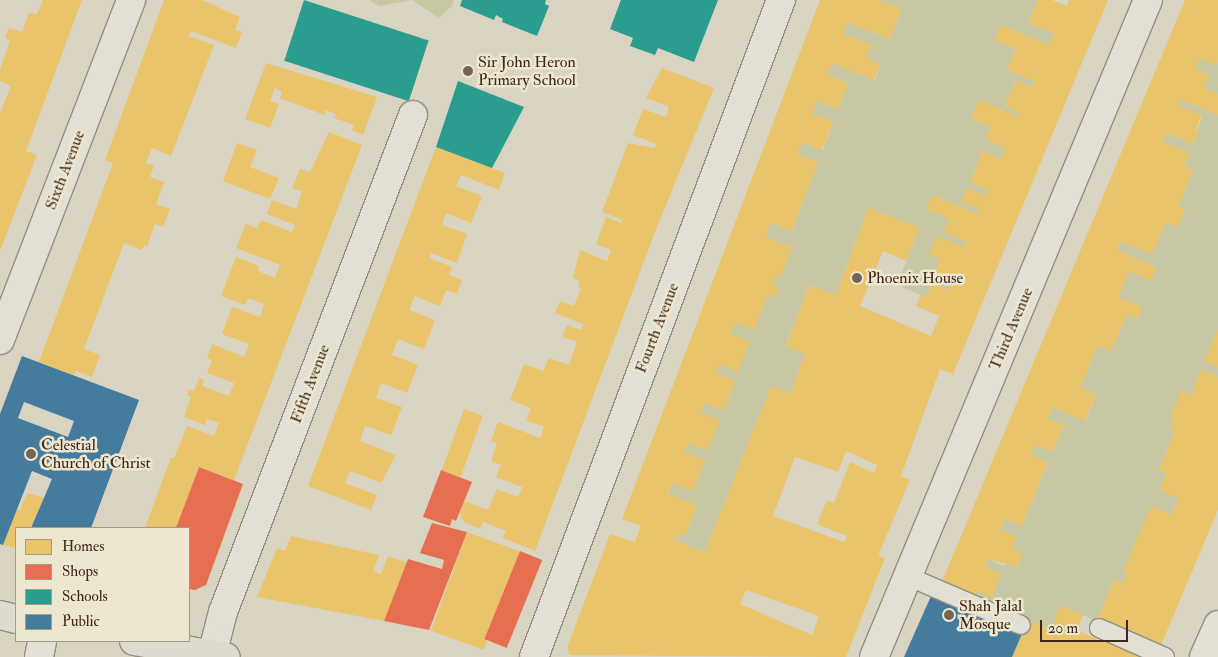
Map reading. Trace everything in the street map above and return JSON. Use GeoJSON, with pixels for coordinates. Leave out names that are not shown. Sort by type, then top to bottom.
{"type":"FeatureCollection","features":[{"type":"Feature","properties":{"kind":"main road"},"geometry":{"type":"LineString","coordinates":[[0,615],[15,618]]}},
{"type":"Feature","properties":{"kind":"main road"},"geometry":{"type":"LineString","coordinates":[[140,642],[219,656]]}},
{"type":"Feature","properties":{"kind":"street","name":"Sixth Avenue"},"geometry":{"type":"LineString","coordinates":[[0,340],[131,0]]}},
{"type":"Feature","properties":{"kind":"street","name":"Fourth Avenue"},"geometry":{"type":"LineString","coordinates":[[534,657],[781,0]]}},
{"type":"Feature","properties":{"kind":"street","name":"Third Avenue"},"geometry":{"type":"LineString","coordinates":[[874,657],[1148,0]]}},
{"type":"Feature","properties":{"kind":"street","name":"Fifth Avenue"},"geometry":{"type":"LineString","coordinates":[[219,656],[223,612],[413,115]]}},
{"type":"Feature","properties":{"kind":"street"},"geometry":{"type":"LineString","coordinates":[[1204,657],[1218,624]]}},
{"type":"Feature","properties":{"kind":"street"},"geometry":{"type":"LineString","coordinates":[[39,657],[42,642]]}},
{"type":"Feature","properties":{"kind":"lane"},"geometry":{"type":"LineString","coordinates":[[908,576],[1020,625]]}},
{"type":"Feature","properties":{"kind":"lane"},"geometry":{"type":"LineString","coordinates":[[1099,628],[1165,657]]}},
{"type":"Feature","properties":{"kind":"green space"},"geometry":{"type":"Polygon","coordinates":[[[369,0],[412,0],[380,6],[369,0]]]}},
{"type":"Feature","properties":{"kind":"green space"},"geometry":{"type":"Polygon","coordinates":[[[412,0],[454,0],[452,6],[439,18],[412,0]]]}},
{"type":"Feature","properties":{"kind":"green space"},"geometry":{"type":"Polygon","coordinates":[[[878,0],[1038,0],[1028,23],[1054,33],[1049,45],[1001,25],[995,41],[1016,49],[1007,70],[1035,82],[1032,88],[1016,81],[1005,106],[1020,113],[1019,117],[971,119],[991,127],[986,140],[1006,148],[1001,159],[983,151],[970,182],[988,190],[977,214],[932,195],[950,219],[945,232],[967,242],[964,247],[940,259],[935,271],[953,279],[948,290],[932,283],[926,297],[897,285],[919,228],[868,208],[836,295],[809,285],[786,346],[805,354],[790,394],[771,387],[705,552],[665,537],[677,540],[680,533],[686,534],[697,506],[668,494],[672,483],[705,460],[684,452],[688,443],[708,450],[719,421],[700,413],[704,403],[724,410],[735,380],[715,373],[719,364],[738,371],[749,342],[730,334],[735,322],[754,329],[767,295],[774,298],[772,284],[775,275],[780,277],[792,248],[765,237],[771,223],[792,231],[818,162],[797,154],[802,142],[823,150],[833,122],[812,114],[816,101],[838,109],[848,83],[827,75],[832,63],[875,80],[880,65],[867,59],[872,45],[843,34],[847,22],[890,39],[901,9],[878,0]]]}},
{"type":"Feature","properties":{"kind":"green space"},"geometry":{"type":"Polygon","coordinates":[[[1199,58],[1215,65],[1218,62],[1218,94],[1204,88],[1209,75],[1195,68],[1199,58]]]}},
{"type":"Feature","properties":{"kind":"green space"},"geometry":{"type":"Polygon","coordinates":[[[1179,99],[1218,115],[1218,377],[1201,370],[1191,395],[1181,391],[1170,429],[1175,431],[1159,470],[1167,473],[1160,490],[1179,498],[1171,515],[1152,506],[1125,570],[1128,572],[1123,583],[1114,580],[1098,618],[1130,635],[1061,606],[1051,630],[974,597],[976,591],[992,597],[1001,574],[985,567],[988,559],[1004,566],[1006,563],[1017,567],[1022,554],[1012,549],[1000,530],[1005,519],[1022,526],[1048,463],[1031,455],[1033,449],[1035,445],[1052,452],[1064,425],[1047,419],[1052,407],[1086,421],[1096,395],[1080,388],[1098,345],[1111,351],[1127,314],[1137,319],[1142,307],[1118,297],[1129,271],[1151,280],[1156,267],[1117,250],[1121,241],[1152,254],[1166,222],[1178,227],[1185,210],[1178,207],[1193,170],[1185,166],[1190,153],[1163,142],[1166,133],[1193,144],[1202,116],[1177,105],[1179,99]]]}},
{"type":"Feature","properties":{"kind":"building: Homes"},"geometry":{"type":"Polygon","coordinates":[[[43,0],[82,0],[26,151],[37,155],[0,251],[0,113],[11,86],[0,81],[0,70],[10,40],[5,38],[9,28],[22,32],[29,13],[37,14],[43,0]]]}},
{"type":"Feature","properties":{"kind":"building: Homes"},"geometry":{"type":"Polygon","coordinates":[[[164,0],[202,0],[240,17],[235,30],[242,32],[236,48],[191,31],[189,36],[214,45],[171,156],[152,148],[146,163],[154,166],[150,177],[164,182],[156,204],[170,209],[163,227],[155,224],[147,247],[144,245],[142,250],[124,243],[84,349],[100,355],[92,377],[76,371],[74,375],[39,362],[113,163],[105,160],[164,0]]]}},
{"type":"Feature","properties":{"kind":"building: Homes"},"geometry":{"type":"Polygon","coordinates":[[[820,0],[878,0],[901,9],[890,39],[847,22],[843,34],[872,45],[867,59],[880,64],[874,80],[832,63],[827,75],[848,83],[838,109],[816,101],[812,114],[833,122],[822,150],[802,142],[797,154],[818,162],[792,231],[771,223],[765,237],[792,248],[780,278],[775,275],[772,284],[778,287],[774,298],[767,295],[754,330],[735,322],[730,334],[750,341],[738,372],[719,364],[715,373],[735,380],[724,410],[704,403],[700,413],[720,420],[708,450],[688,443],[684,452],[705,460],[693,491],[672,483],[670,487],[668,494],[697,505],[686,535],[680,533],[677,540],[665,537],[705,552],[771,386],[790,394],[805,354],[786,347],[809,285],[836,295],[868,208],[919,228],[906,261],[883,251],[860,306],[931,336],[939,316],[916,306],[921,294],[926,297],[932,283],[948,290],[953,279],[935,271],[940,259],[929,254],[937,236],[964,247],[967,242],[944,232],[950,219],[926,209],[932,195],[977,214],[979,209],[961,202],[967,188],[985,196],[988,190],[970,182],[983,151],[1001,159],[1006,148],[986,140],[991,127],[971,119],[979,100],[1019,117],[1020,113],[1005,106],[1016,81],[1032,88],[1035,82],[1007,70],[1016,49],[995,41],[1001,25],[1049,45],[1054,33],[1028,23],[1038,0],[1052,0],[1067,6],[1069,0],[1108,0],[953,374],[940,369],[901,476],[910,480],[878,556],[885,558],[846,657],[570,655],[567,648],[610,534],[635,542],[641,526],[622,519],[820,0]],[[846,451],[838,472],[795,457],[773,516],[844,542],[847,536],[817,524],[827,500],[834,503],[850,462],[874,473],[877,465],[846,451]],[[746,590],[740,604],[812,635],[819,616],[746,590]]]}},
{"type":"Feature","properties":{"kind":"building: Homes"},"geometry":{"type":"Polygon","coordinates":[[[1185,0],[1218,0],[1218,62],[1216,66],[1199,58],[1195,68],[1209,75],[1204,88],[1218,94],[1218,115],[1179,99],[1177,105],[1202,115],[1196,129],[1199,130],[1193,144],[1166,133],[1163,142],[1190,153],[1185,166],[1193,170],[1178,207],[1185,210],[1178,227],[1166,222],[1152,254],[1121,241],[1117,250],[1156,267],[1151,281],[1129,271],[1118,297],[1142,307],[1137,319],[1127,314],[1111,351],[1098,345],[1080,388],[1096,395],[1085,421],[1052,407],[1047,419],[1064,425],[1052,452],[1035,445],[1033,449],[1031,455],[1048,462],[1022,526],[1005,519],[1000,530],[1017,537],[1012,549],[1023,554],[1017,567],[988,559],[985,567],[1001,574],[992,597],[976,591],[974,597],[941,584],[1185,0]]]}},
{"type":"Feature","properties":{"kind":"building: Homes"},"geometry":{"type":"Polygon","coordinates":[[[266,63],[377,97],[363,135],[352,130],[354,125],[334,118],[336,114],[326,110],[324,115],[280,98],[282,92],[275,88],[270,101],[279,104],[270,128],[245,119],[266,63]]]}},
{"type":"Feature","properties":{"kind":"building: Homes"},"geometry":{"type":"Polygon","coordinates":[[[662,68],[714,88],[655,232],[535,551],[503,538],[506,531],[483,522],[480,529],[464,522],[460,513],[464,501],[488,510],[497,489],[518,497],[522,487],[496,477],[501,465],[491,461],[497,443],[491,441],[498,422],[540,438],[544,427],[526,420],[531,408],[510,400],[524,364],[543,371],[549,358],[569,365],[577,342],[562,337],[567,325],[581,330],[583,324],[555,313],[560,301],[574,306],[581,288],[578,287],[580,281],[573,278],[580,250],[607,261],[611,250],[596,244],[606,217],[621,223],[623,220],[602,212],[628,143],[654,148],[656,144],[633,135],[643,109],[666,117],[669,107],[646,98],[662,68]]]}},
{"type":"Feature","properties":{"kind":"building: Homes"},"geometry":{"type":"Polygon","coordinates":[[[329,132],[362,145],[234,480],[199,467],[176,527],[145,527],[171,457],[174,458],[187,426],[214,436],[219,423],[207,419],[205,425],[184,417],[191,397],[187,395],[189,389],[194,391],[199,378],[204,380],[202,386],[229,396],[234,383],[207,373],[212,360],[207,358],[212,344],[244,357],[249,344],[222,334],[232,307],[260,317],[264,304],[248,298],[245,305],[221,296],[236,257],[259,266],[258,271],[275,278],[280,265],[236,248],[246,224],[257,228],[261,220],[292,232],[295,225],[267,214],[272,200],[296,209],[302,191],[292,188],[300,169],[310,172],[329,132]]]}},
{"type":"Feature","properties":{"kind":"building: Homes"},"geometry":{"type":"Polygon","coordinates":[[[237,143],[257,150],[250,167],[279,178],[270,199],[223,181],[237,143]]]}},
{"type":"Feature","properties":{"kind":"building: Homes"},"geometry":{"type":"Polygon","coordinates":[[[436,147],[505,173],[499,190],[461,175],[456,186],[482,196],[471,223],[446,213],[442,225],[467,234],[457,263],[431,253],[429,258],[452,267],[449,275],[462,280],[457,294],[446,290],[440,306],[415,296],[409,310],[435,320],[424,349],[398,339],[392,355],[418,365],[407,393],[381,383],[376,398],[402,407],[391,435],[365,426],[360,441],[396,455],[381,483],[350,471],[345,483],[377,495],[371,510],[308,486],[436,147]]]}},
{"type":"Feature","properties":{"kind":"building: Homes"},"geometry":{"type":"Polygon","coordinates":[[[1218,329],[1218,367],[1204,361],[1218,329]]]}},
{"type":"Feature","properties":{"kind":"building: Homes"},"geometry":{"type":"Polygon","coordinates":[[[1201,370],[1218,377],[1218,510],[1161,645],[1098,618],[1114,580],[1123,583],[1128,572],[1124,570],[1151,506],[1171,515],[1179,498],[1159,490],[1167,473],[1159,470],[1175,431],[1170,429],[1174,417],[1171,416],[1181,391],[1191,395],[1201,370]]]}},
{"type":"Feature","properties":{"kind":"building: Homes"},"geometry":{"type":"Polygon","coordinates":[[[464,409],[483,416],[461,477],[442,470],[464,409]]]}},
{"type":"Feature","properties":{"kind":"building: Homes"},"geometry":{"type":"Polygon","coordinates":[[[28,493],[44,498],[31,527],[15,527],[15,548],[3,545],[17,509],[20,510],[28,493]]]}},
{"type":"Feature","properties":{"kind":"building: Homes"},"geometry":{"type":"Polygon","coordinates":[[[467,532],[520,551],[484,650],[431,631],[467,532]]]}},
{"type":"Feature","properties":{"kind":"building: Homes"},"geometry":{"type":"Polygon","coordinates":[[[291,536],[379,555],[373,571],[381,574],[388,556],[407,563],[384,621],[257,597],[277,548],[285,551],[291,536]]]}},
{"type":"Feature","properties":{"kind":"building: Homes"},"geometry":{"type":"Polygon","coordinates":[[[1060,606],[1083,615],[1077,630],[1100,641],[1102,636],[1152,657],[1012,657],[1028,620],[1051,630],[1060,606]]]}},
{"type":"Feature","properties":{"kind":"building: Shops"},"geometry":{"type":"Polygon","coordinates":[[[199,467],[243,484],[206,585],[195,590],[190,589],[190,527],[176,527],[199,467]]]}},
{"type":"Feature","properties":{"kind":"building: Shops"},"geometry":{"type":"Polygon","coordinates":[[[441,470],[472,482],[456,521],[452,519],[450,526],[423,517],[441,470]]]}},
{"type":"Feature","properties":{"kind":"building: Shops"},"geometry":{"type":"Polygon","coordinates":[[[432,523],[467,532],[429,630],[384,621],[408,559],[442,569],[444,560],[420,553],[432,523]]]}},
{"type":"Feature","properties":{"kind":"building: Shops"},"geometry":{"type":"Polygon","coordinates":[[[520,551],[542,560],[507,648],[484,639],[520,551]]]}},
{"type":"Feature","properties":{"kind":"building: Schools"},"geometry":{"type":"Polygon","coordinates":[[[304,0],[429,40],[409,101],[284,61],[304,0]]]}},
{"type":"Feature","properties":{"kind":"building: Schools"},"geometry":{"type":"Polygon","coordinates":[[[462,0],[546,0],[545,4],[549,6],[537,36],[502,22],[503,19],[496,15],[494,20],[460,6],[462,0]]]}},
{"type":"Feature","properties":{"kind":"building: Schools"},"geometry":{"type":"Polygon","coordinates":[[[621,0],[718,0],[694,62],[658,48],[655,55],[630,46],[633,38],[610,29],[621,0]]]}},
{"type":"Feature","properties":{"kind":"building: Schools"},"geometry":{"type":"Polygon","coordinates":[[[458,81],[524,107],[492,168],[436,147],[458,81]]]}},
{"type":"Feature","properties":{"kind":"building: Public"},"geometry":{"type":"Polygon","coordinates":[[[22,356],[139,400],[91,527],[31,527],[52,479],[32,471],[3,545],[0,544],[0,414],[22,356]],[[24,402],[18,418],[68,437],[74,421],[24,402]]]}},
{"type":"Feature","properties":{"kind":"building: Public","name":"Shah Jalal Mosque"},"geometry":{"type":"Polygon","coordinates":[[[931,596],[1022,634],[1012,657],[904,657],[931,596]]]}},
{"type":"Feature","properties":{"kind":"place","name":"Sir John Heron Primary School"},"geometry":{"type":"Point","coordinates":[468,71]}},
{"type":"Feature","properties":{"kind":"place","name":"Phoenix House"},"geometry":{"type":"Point","coordinates":[857,278]}},
{"type":"Feature","properties":{"kind":"place","name":"Celestial Church of Christ"},"geometry":{"type":"Point","coordinates":[31,454]}},
{"type":"Feature","properties":{"kind":"place","name":"Shah Jalal Mosque"},"geometry":{"type":"Point","coordinates":[949,615]}}]}
